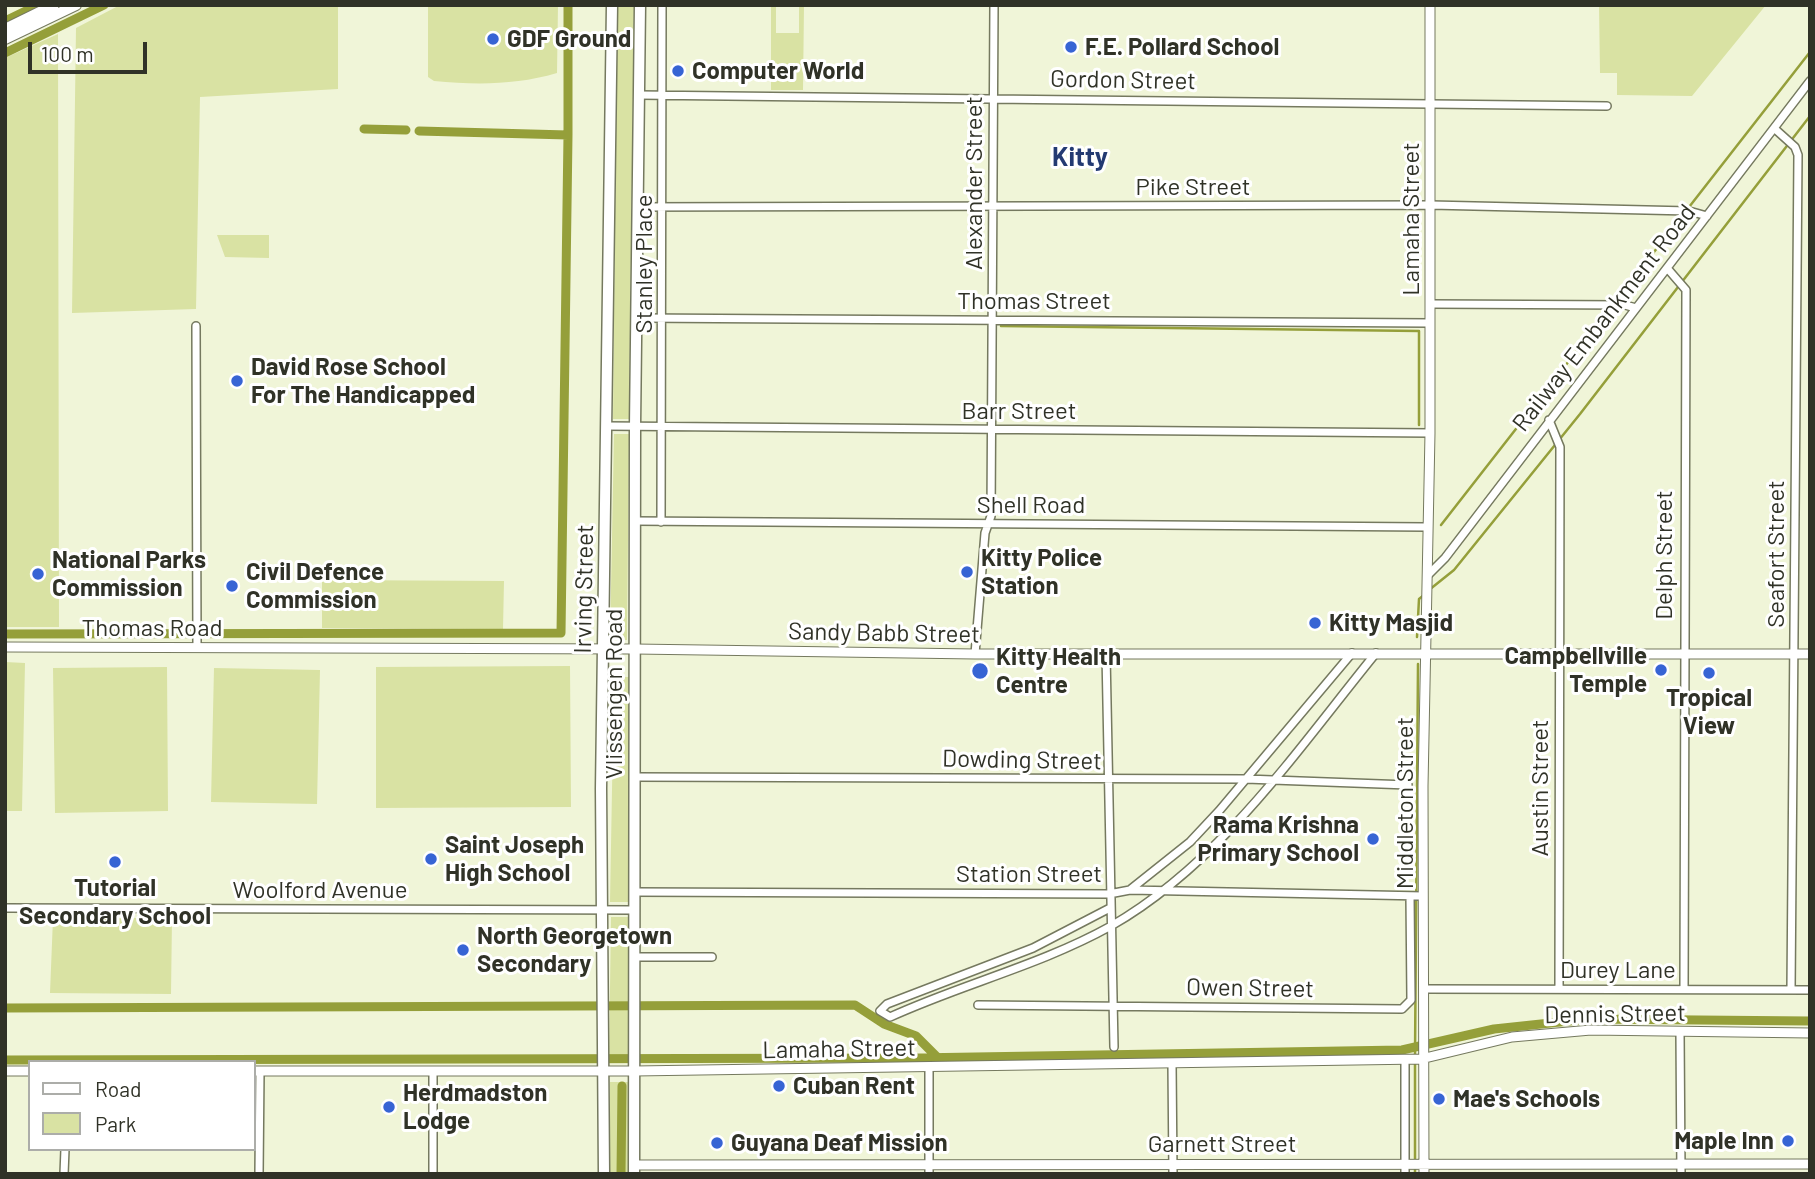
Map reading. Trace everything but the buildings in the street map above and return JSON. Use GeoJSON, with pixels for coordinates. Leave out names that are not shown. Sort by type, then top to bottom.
{"type":"FeatureCollection","features":[{"type":"Feature","properties":{"kind":"main road"},"geometry":{"type":"LineString","coordinates":[[5,29],[54,5]]}},
{"type":"Feature","properties":{"kind":"main road"},"geometry":{"type":"LineString","coordinates":[[5,39],[76,5]]}},
{"type":"Feature","properties":{"kind":"main road","name":"Irving Street"},"geometry":{"type":"LineString","coordinates":[[604,1174],[601,788],[612,5]]}},
{"type":"Feature","properties":{"kind":"main road","name":"Vlissengen Road"},"geometry":{"type":"LineString","coordinates":[[634,1169],[635,426],[640,5]]}},
{"type":"Feature","properties":{"kind":"street","name":"Stanley Place"},"geometry":{"type":"LineString","coordinates":[[661,522],[662,5]]}},
{"type":"Feature","properties":{"kind":"street","name":"Alexander Street"},"geometry":{"type":"LineString","coordinates":[[975,654],[988,524],[993,430],[994,5]]}},
{"type":"Feature","properties":{"kind":"street","name":"Lamaha Street"},"geometry":{"type":"LineString","coordinates":[[1430,5],[1430,433]]}},
{"type":"Feature","properties":{"kind":"street","name":"Railway Embankment Road"},"geometry":{"type":"LineString","coordinates":[[1427,576],[1445,558],[1810,81]]}},
{"type":"Feature","properties":{"kind":"street","name":"Gordon Street"},"geometry":{"type":"LineString","coordinates":[[639,95],[1607,106]]}},
{"type":"Feature","properties":{"kind":"street","name":"Seafort Street"},"geometry":{"type":"LineString","coordinates":[[1775,129],[1795,146],[1798,155],[1791,990]]}},
{"type":"Feature","properties":{"kind":"street","name":"Pike Street"},"geometry":{"type":"LineString","coordinates":[[637,207],[1430,205],[1675,210],[1707,216]]}},
{"type":"Feature","properties":{"kind":"street"},"geometry":{"type":"LineString","coordinates":[[1798,210],[1810,211]]}},
{"type":"Feature","properties":{"kind":"street","name":"Delph Street"},"geometry":{"type":"LineString","coordinates":[[1667,268],[1685,288],[1684,989]]}},
{"type":"Feature","properties":{"kind":"street"},"geometry":{"type":"LineString","coordinates":[[1430,304],[1616,304],[1636,308]]}},
{"type":"Feature","properties":{"kind":"street","name":"Thomas Street"},"geometry":{"type":"LineString","coordinates":[[638,318],[1430,323]]}},
{"type":"Feature","properties":{"kind":"street"},"geometry":{"type":"LineString","coordinates":[[196,326],[197,644]]}},
{"type":"Feature","properties":{"kind":"street","name":"Austin Street"},"geometry":{"type":"LineString","coordinates":[[1549,420],[1560,447],[1559,989]]}},
{"type":"Feature","properties":{"kind":"street","name":"Barr Street"},"geometry":{"type":"LineString","coordinates":[[607,426],[1430,433]]}},
{"type":"Feature","properties":{"kind":"street","name":"Middleton Street"},"geometry":{"type":"LineString","coordinates":[[1424,1169],[1426,527],[1430,433]]}},
{"type":"Feature","properties":{"kind":"street","name":"Shell Road"},"geometry":{"type":"LineString","coordinates":[[635,522],[1426,527]]}},
{"type":"Feature","properties":{"kind":"street"},"geometry":{"type":"LineString","coordinates":[[1427,554],[1445,558]]}},
{"type":"Feature","properties":{"kind":"street","name":"Thomas Road"},"geometry":{"type":"LineString","coordinates":[[5,647],[197,644],[635,649]]}},
{"type":"Feature","properties":{"kind":"street","name":"Sandy Babb Street"},"geometry":{"type":"LineString","coordinates":[[635,649],[975,654],[1810,654]]}},
{"type":"Feature","properties":{"kind":"street"},"geometry":{"type":"LineString","coordinates":[[1130,890],[1189,842],[1352,653]]}},
{"type":"Feature","properties":{"kind":"street"},"geometry":{"type":"LineString","coordinates":[[1110,908],[1033,948],[887,1004],[880,1011],[890,1017],[1038,960],[1111,926],[1162,890],[1221,837],[1272,780],[1376,653]]}},
{"type":"Feature","properties":{"kind":"street"},"geometry":{"type":"LineString","coordinates":[[1106,654],[1114,1046]]}},
{"type":"Feature","properties":{"kind":"street","name":"Dowding Street"},"geometry":{"type":"LineString","coordinates":[[635,777],[1246,779],[1408,785]]}},
{"type":"Feature","properties":{"kind":"street","name":"Station Street"},"geometry":{"type":"LineString","coordinates":[[635,892],[1109,894],[1130,890],[1162,890],[1423,896]]}},
{"type":"Feature","properties":{"kind":"street","name":"Owen Street"},"geometry":{"type":"LineString","coordinates":[[978,1005],[1402,1009],[1411,1000],[1409,895]]}},
{"type":"Feature","properties":{"kind":"street","name":"Woolford Avenue"},"geometry":{"type":"LineString","coordinates":[[5,908],[635,910]]}},
{"type":"Feature","properties":{"kind":"street"},"geometry":{"type":"LineString","coordinates":[[1033,948],[1038,960]]}},
{"type":"Feature","properties":{"kind":"street"},"geometry":{"type":"LineString","coordinates":[[635,957],[712,957]]}},
{"type":"Feature","properties":{"kind":"street","name":"Durey Lane"},"geometry":{"type":"LineString","coordinates":[[1426,989],[1810,990]]}},
{"type":"Feature","properties":{"kind":"street","name":"Dennis Street"},"geometry":{"type":"LineString","coordinates":[[1423,1056],[1512,1037],[1591,1030],[1810,1033]]}},
{"type":"Feature","properties":{"kind":"street"},"geometry":{"type":"LineString","coordinates":[[1680,1032],[1681,1168]]}},
{"type":"Feature","properties":{"kind":"street","name":"Lamaha Street"},"geometry":{"type":"LineString","coordinates":[[257,1071],[433,1071],[604,1063],[635,1071],[1172,1064],[1406,1059],[1423,1056]]}},
{"type":"Feature","properties":{"kind":"street"},"geometry":{"type":"LineString","coordinates":[[1405,1168],[1406,1059]]}},
{"type":"Feature","properties":{"kind":"street"},"geometry":{"type":"LineString","coordinates":[[1172,1064],[1173,1169]]}},
{"type":"Feature","properties":{"kind":"street"},"geometry":{"type":"LineString","coordinates":[[929,1067],[929,1169]]}},
{"type":"Feature","properties":{"kind":"street"},"geometry":{"type":"LineString","coordinates":[[5,1071],[28,1071]]}},
{"type":"Feature","properties":{"kind":"street"},"geometry":{"type":"LineString","coordinates":[[257,1071],[259,1174]]}},
{"type":"Feature","properties":{"kind":"street"},"geometry":{"type":"LineString","coordinates":[[433,1071],[433,1174]]}},
{"type":"Feature","properties":{"kind":"street"},"geometry":{"type":"LineString","coordinates":[[64,1174],[65,1151]]}},
{"type":"Feature","properties":{"kind":"street","name":"Garnett Street"},"geometry":{"type":"LineString","coordinates":[[634,1169],[1681,1168],[1810,1164]]}},
{"type":"Feature","properties":{"kind":"green space"},"geometry":{"type":"Polygon","coordinates":[[[120,5],[338,5],[338,89],[200,97],[196,309],[72,313],[76,28],[120,5]]]}},
{"type":"Feature","properties":{"kind":"green space","name":"GDF Ground"},"geometry":{"type":"Polygon","coordinates":[[[428,5],[558,5],[557,73],[496,83],[434,81],[428,77],[428,5]]]}},
{"type":"Feature","properties":{"kind":"green space"},"geometry":{"type":"Polygon","coordinates":[[[617,5],[634,5],[629,419],[613,419],[617,5]]]}},
{"type":"Feature","properties":{"kind":"green space"},"geometry":{"type":"Polygon","coordinates":[[[771,5],[776,5],[776,33],[799,33],[799,5],[804,5],[803,90],[771,90],[771,5]]]}},
{"type":"Feature","properties":{"kind":"green space"},"geometry":{"type":"Polygon","coordinates":[[[1599,5],[1766,5],[1692,96],[1617,95],[1617,73],[1600,73],[1599,5]]]}},
{"type":"Feature","properties":{"kind":"green space"},"geometry":{"type":"Polygon","coordinates":[[[58,34],[59,627],[5,627],[5,58],[58,34]]]}},
{"type":"Feature","properties":{"kind":"green space"},"geometry":{"type":"Polygon","coordinates":[[[217,235],[269,235],[269,258],[225,257],[217,235]]]}},
{"type":"Feature","properties":{"kind":"green space"},"geometry":{"type":"Polygon","coordinates":[[[614,434],[629,434],[627,640],[610,640],[614,434]]]}},
{"type":"Feature","properties":{"kind":"green space"},"geometry":{"type":"Polygon","coordinates":[[[322,580],[504,581],[503,629],[322,628],[322,580]]]}},
{"type":"Feature","properties":{"kind":"green space"},"geometry":{"type":"Polygon","coordinates":[[[5,662],[25,663],[22,811],[5,811],[5,662]]]}},
{"type":"Feature","properties":{"kind":"green space"},"geometry":{"type":"Polygon","coordinates":[[[570,666],[571,807],[376,808],[376,667],[570,666]]]}},
{"type":"Feature","properties":{"kind":"green space"},"geometry":{"type":"Polygon","coordinates":[[[167,667],[168,811],[55,813],[53,668],[167,667]]]}},
{"type":"Feature","properties":{"kind":"green space"},"geometry":{"type":"Polygon","coordinates":[[[214,668],[320,670],[317,804],[211,802],[214,668]]]}},
{"type":"Feature","properties":{"kind":"green space"},"geometry":{"type":"Polygon","coordinates":[[[614,677],[629,677],[628,902],[610,902],[614,677]]]}},
{"type":"Feature","properties":{"kind":"green space"},"geometry":{"type":"Polygon","coordinates":[[[611,917],[629,917],[628,1062],[609,1061],[611,917]]]}},
{"type":"Feature","properties":{"kind":"green space"},"geometry":{"type":"Polygon","coordinates":[[[53,918],[172,918],[171,994],[50,993],[53,918]]]}},
{"type":"Feature","properties":{"kind":"green space"},"geometry":{"type":"Polygon","coordinates":[[[610,1082],[629,1082],[628,1174],[610,1174],[610,1082]]]}},
{"type":"Feature","properties":{"kind":"waterway"},"geometry":{"type":"LineString","coordinates":[[5,21],[38,5]]}},
{"type":"Feature","properties":{"kind":"waterway"},"geometry":{"type":"LineString","coordinates":[[5,53],[104,5]]}},
{"type":"Feature","properties":{"kind":"waterway"},"geometry":{"type":"LineString","coordinates":[[568,5],[568,135]]}},
{"type":"Feature","properties":{"kind":"waterway"},"geometry":{"type":"LineString","coordinates":[[1441,525],[1810,52]]}},
{"type":"Feature","properties":{"kind":"waterway"},"geometry":{"type":"LineString","coordinates":[[1429,590],[1454,570],[1580,414],[1810,116]]}},
{"type":"Feature","properties":{"kind":"waterway"},"geometry":{"type":"LineString","coordinates":[[364,129],[406,130]]}},
{"type":"Feature","properties":{"kind":"waterway"},"geometry":{"type":"LineString","coordinates":[[5,634],[561,633],[568,135],[419,131]]}},
{"type":"Feature","properties":{"kind":"waterway"},"geometry":{"type":"LineString","coordinates":[[1001,326],[1419,331],[1419,425]]}},
{"type":"Feature","properties":{"kind":"waterway"},"geometry":{"type":"LineString","coordinates":[[1417,637],[1419,599],[1424,595]]}},
{"type":"Feature","properties":{"kind":"waterway"},"geometry":{"type":"LineString","coordinates":[[1415,1055],[1418,664]]}},
{"type":"Feature","properties":{"kind":"waterway"},"geometry":{"type":"LineString","coordinates":[[5,1008],[855,1005],[884,1024],[916,1036],[937,1057]]}},
{"type":"Feature","properties":{"kind":"waterway"},"geometry":{"type":"LineString","coordinates":[[5,1060],[914,1058],[1402,1050],[1494,1029],[1588,1019],[1810,1021]]}},
{"type":"Feature","properties":{"kind":"waterway"},"geometry":{"type":"LineString","coordinates":[[1415,1062],[1415,1174]]}},
{"type":"Feature","properties":{"kind":"waterway"},"geometry":{"type":"LineString","coordinates":[[621,1174],[622,1086]]}},
{"type":"Feature","properties":{"kind":"place","name":"GDF Ground"},"geometry":{"type":"Point","coordinates":[493,39]}},
{"type":"Feature","properties":{"kind":"place","name":"F.E. Pollard School"},"geometry":{"type":"Point","coordinates":[1071,47]}},
{"type":"Feature","properties":{"kind":"place","name":"Computer World"},"geometry":{"type":"Point","coordinates":[678,71]}},
{"type":"Feature","properties":{"kind":"place","name":"David Rose School For The Handicapped"},"geometry":{"type":"Point","coordinates":[237,381]}},
{"type":"Feature","properties":{"kind":"place","name":"Kitty Police Station"},"geometry":{"type":"Point","coordinates":[967,572]}},
{"type":"Feature","properties":{"kind":"place","name":"National Parks Commission"},"geometry":{"type":"Point","coordinates":[38,574]}},
{"type":"Feature","properties":{"kind":"place","name":"Civil Defence Commission"},"geometry":{"type":"Point","coordinates":[232,586]}},
{"type":"Feature","properties":{"kind":"place","name":"Kitty Masjid"},"geometry":{"type":"Point","coordinates":[1315,623]}},
{"type":"Feature","properties":{"kind":"place","name":"Campbellville Temple"},"geometry":{"type":"Point","coordinates":[1661,670]}},
{"type":"Feature","properties":{"kind":"place","name":"Kitty Health Centre"},"geometry":{"type":"Point","coordinates":[980,671]}},
{"type":"Feature","properties":{"kind":"place","name":"Tropical View"},"geometry":{"type":"Point","coordinates":[1709,673]}},
{"type":"Feature","properties":{"kind":"place","name":"Rama Krishna Primary School"},"geometry":{"type":"Point","coordinates":[1373,839]}},
{"type":"Feature","properties":{"kind":"place","name":"Saint Joseph High School"},"geometry":{"type":"Point","coordinates":[431,859]}},
{"type":"Feature","properties":{"kind":"place","name":"Tutorial Secondary School"},"geometry":{"type":"Point","coordinates":[115,862]}},
{"type":"Feature","properties":{"kind":"place","name":"North Georgetown Secondary"},"geometry":{"type":"Point","coordinates":[463,950]}},
{"type":"Feature","properties":{"kind":"place","name":"Cuban Rent"},"geometry":{"type":"Point","coordinates":[779,1086]}},
{"type":"Feature","properties":{"kind":"place","name":"Mae's Schools"},"geometry":{"type":"Point","coordinates":[1439,1099]}},
{"type":"Feature","properties":{"kind":"place","name":"Herdmadston Lodge"},"geometry":{"type":"Point","coordinates":[389,1107]}},
{"type":"Feature","properties":{"kind":"place","name":"Maple Inn"},"geometry":{"type":"Point","coordinates":[1788,1141]}},
{"type":"Feature","properties":{"kind":"place","name":"Guyana Deaf Mission"},"geometry":{"type":"Point","coordinates":[717,1143]}},
{"type":"Feature","properties":{"kind":"district","name":"Kitty"},"geometry":{"type":"Point","coordinates":[1080,157]}}]}
